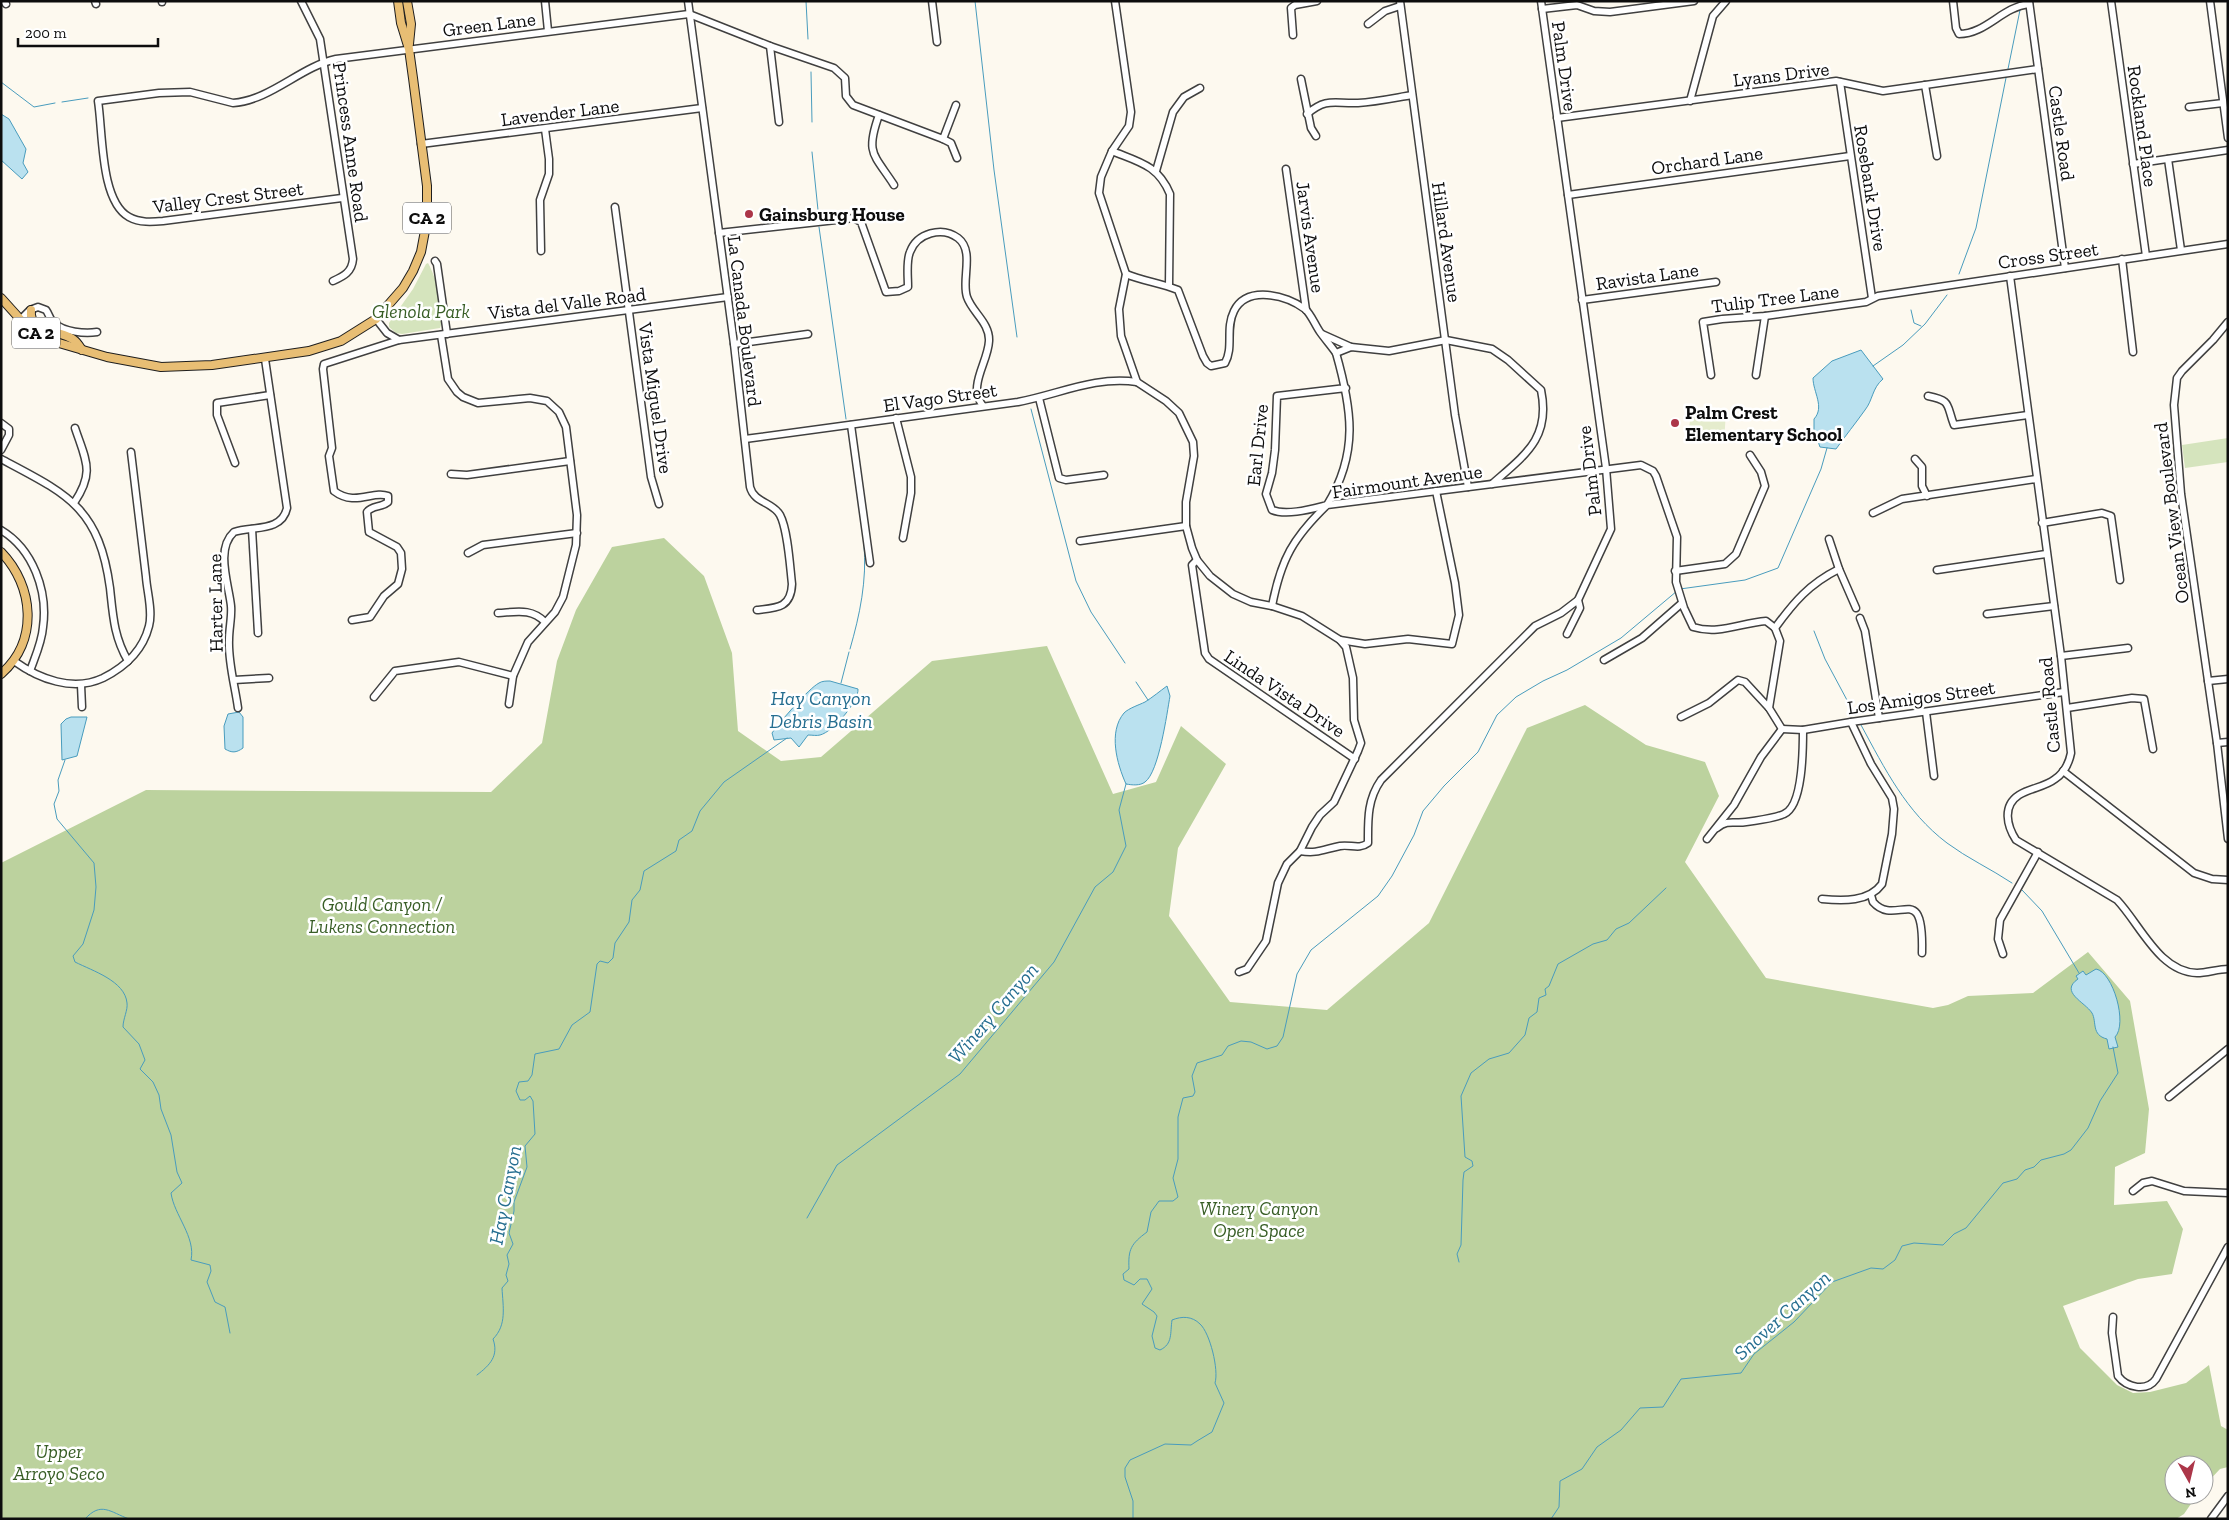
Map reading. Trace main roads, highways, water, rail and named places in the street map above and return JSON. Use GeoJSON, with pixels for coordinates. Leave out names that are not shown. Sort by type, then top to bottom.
{"type":"FeatureCollection","features":[{"type":"Feature","properties":{"kind":"main road","name":"CA 2"},"geometry":{"type":"LineString","coordinates":[[1,298],[20,320],[39,335],[82,350],[153,366],[186,367],[265,359],[330,346],[352,335],[376,318],[404,288],[421,252],[427,220],[421,144],[409,49],[401,22],[398,1]]}},
{"type":"Feature","properties":{"kind":"main road","name":"CA 2"},"geometry":{"type":"LineString","coordinates":[[407,1],[410,24],[409,49]]}},
{"type":"Feature","properties":{"kind":"main road"},"geometry":{"type":"LineString","coordinates":[[31,310],[30,316],[33,322],[47,330],[74,339],[82,350]]}},
{"type":"Feature","properties":{"kind":"main road"},"geometry":{"type":"LineString","coordinates":[[1,552],[18,573],[28,603],[28,626],[23,642],[14,661],[1,674]]}},
{"type":"Feature","properties":{"kind":"water"},"geometry":{"type":"Polygon","coordinates":[[[1,114],[9,119],[26,149],[23,163],[28,172],[22,179],[1,160],[1,114]]]}},
{"type":"Feature","properties":{"kind":"water"},"geometry":{"type":"Polygon","coordinates":[[[1861,350],[1883,379],[1877,386],[1868,406],[1836,449],[1820,447],[1814,430],[1814,419],[1819,404],[1813,378],[1832,361],[1861,350]]]}},
{"type":"Feature","properties":{"kind":"water","name":"Hay Canyon Debris Basin"},"geometry":{"type":"Polygon","coordinates":[[[823,681],[830,681],[858,689],[850,708],[838,722],[825,733],[808,735],[799,747],[791,738],[774,740],[772,733],[801,699],[814,686],[823,681]]]}},
{"type":"Feature","properties":{"kind":"water"},"geometry":{"type":"Polygon","coordinates":[[[1167,686],[1170,696],[1162,742],[1154,767],[1145,782],[1136,785],[1126,784],[1117,758],[1115,739],[1119,721],[1126,711],[1145,702],[1167,686]]]}},
{"type":"Feature","properties":{"kind":"water"},"geometry":{"type":"Polygon","coordinates":[[[239,712],[243,717],[243,748],[232,752],[225,749],[224,726],[228,714],[239,712]]]}},
{"type":"Feature","properties":{"kind":"water"},"geometry":{"type":"Polygon","coordinates":[[[71,717],[87,717],[77,756],[62,760],[61,724],[71,717]]]}},
{"type":"Feature","properties":{"kind":"water"},"geometry":{"type":"Polygon","coordinates":[[[2096,969],[2102,972],[2113,988],[2119,1011],[2119,1030],[2115,1037],[2118,1047],[2109,1049],[2107,1039],[2099,1035],[2095,1028],[2092,1013],[2075,997],[2071,988],[2078,979],[2076,976],[2083,971],[2086,975],[2096,969]]]}},
{"type":"Feature","properties":{"kind":"waterway"},"geometry":{"type":"LineString","coordinates":[[806,1],[808,39]]}},
{"type":"Feature","properties":{"kind":"waterway"},"geometry":{"type":"LineString","coordinates":[[975,1],[994,170],[1017,337]]}},
{"type":"Feature","properties":{"kind":"waterway"},"geometry":{"type":"LineString","coordinates":[[2008,69],[2020,10]]}},
{"type":"Feature","properties":{"kind":"waterway"},"geometry":{"type":"LineString","coordinates":[[811,72],[812,122]]}},
{"type":"Feature","properties":{"kind":"waterway"},"geometry":{"type":"LineString","coordinates":[[1959,274],[1976,228],[2006,78]]}},
{"type":"Feature","properties":{"kind":"waterway"},"geometry":{"type":"LineString","coordinates":[[1,82],[34,107],[55,103]]}},
{"type":"Feature","properties":{"kind":"waterway"},"geometry":{"type":"LineString","coordinates":[[62,102],[88,98]]}},
{"type":"Feature","properties":{"kind":"waterway"},"geometry":{"type":"LineString","coordinates":[[812,152],[818,210]]}},
{"type":"Feature","properties":{"kind":"waterway"},"geometry":{"type":"LineString","coordinates":[[819,227],[846,419]]}},
{"type":"Feature","properties":{"kind":"waterway"},"geometry":{"type":"LineString","coordinates":[[1873,366],[1903,345],[1925,324],[1947,295]]}},
{"type":"Feature","properties":{"kind":"waterway"},"geometry":{"type":"LineString","coordinates":[[1911,310],[1914,323],[1921,326]]}},
{"type":"Feature","properties":{"kind":"waterway"},"geometry":{"type":"LineString","coordinates":[[1031,409],[1076,581],[1091,612],[1125,663]]}},
{"type":"Feature","properties":{"kind":"waterway"},"geometry":{"type":"LineString","coordinates":[[848,429],[850,441]]}},
{"type":"Feature","properties":{"kind":"waterway"},"geometry":{"type":"LineString","coordinates":[[1680,589],[1745,580],[1778,568],[1821,469],[1827,448]]}},
{"type":"Feature","properties":{"kind":"waterway"},"geometry":{"type":"LineString","coordinates":[[850,649],[862,597],[865,558],[864,544]]}},
{"type":"Feature","properties":{"kind":"waterway"},"geometry":{"type":"LineString","coordinates":[[1133,1519],[1133,1501],[1125,1477],[1125,1468],[1130,1460],[1165,1444],[1191,1445],[1212,1432],[1224,1403],[1215,1383],[1215,1361],[1204,1329],[1197,1321],[1190,1318],[1183,1317],[1172,1320],[1170,1338],[1167,1345],[1160,1350],[1155,1348],[1152,1336],[1157,1316],[1142,1304],[1152,1289],[1147,1279],[1140,1279],[1134,1285],[1124,1280],[1123,1274],[1129,1269],[1129,1256],[1134,1244],[1147,1232],[1151,1212],[1159,1201],[1173,1201],[1178,1197],[1173,1178],[1178,1159],[1178,1117],[1183,1098],[1193,1096],[1195,1092],[1192,1076],[1197,1063],[1222,1055],[1228,1046],[1241,1041],[1251,1042],[1267,1049],[1277,1046],[1283,1037],[1297,974],[1311,950],[1378,896],[1392,876],[1414,835],[1423,811],[1444,786],[1478,752],[1497,715],[1516,697],[1621,638],[1677,591]]}},
{"type":"Feature","properties":{"kind":"waterway"},"geometry":{"type":"LineString","coordinates":[[1814,631],[1825,659],[1855,715]]}},
{"type":"Feature","properties":{"kind":"waterway"},"geometry":{"type":"LineString","coordinates":[[841,683],[849,652]]}},
{"type":"Feature","properties":{"kind":"waterway"},"geometry":{"type":"LineString","coordinates":[[1136,682],[1148,700]]}},
{"type":"Feature","properties":{"kind":"waterway"},"geometry":{"type":"LineString","coordinates":[[1861,725],[1898,789],[1920,818],[1947,843],[2012,883]]}},
{"type":"Feature","properties":{"kind":"waterway","name":"Hay Canyon"},"geometry":{"type":"LineString","coordinates":[[477,1375],[492,1360],[495,1350],[493,1339],[502,1322],[502,1288],[508,1281],[506,1275],[509,1264],[507,1255],[513,1244],[509,1233],[514,1202],[527,1167],[525,1146],[535,1134],[533,1101],[530,1096],[525,1100],[520,1100],[516,1091],[519,1082],[528,1081],[532,1075],[535,1054],[559,1049],[572,1025],[590,1012],[597,964],[600,961],[608,963],[613,958],[615,943],[629,922],[632,900],[640,890],[644,871],[676,851],[679,840],[692,831],[700,811],[724,782],[787,738]]}},
{"type":"Feature","properties":{"kind":"waterway"},"geometry":{"type":"LineString","coordinates":[[65,760],[58,780],[59,791],[54,804],[57,819],[94,863],[96,887],[94,910],[83,944],[73,956],[75,962],[107,978],[121,989],[125,995],[127,1006],[123,1027],[139,1044],[145,1060],[140,1069],[153,1082],[159,1095],[161,1109],[171,1135],[177,1172],[182,1183],[171,1193],[176,1210],[188,1234],[192,1251],[191,1260],[210,1265],[211,1271],[207,1282],[215,1302],[225,1307],[230,1333]]}},
{"type":"Feature","properties":{"kind":"waterway","name":"Winery Canyon"},"geometry":{"type":"LineString","coordinates":[[807,1218],[837,1165],[960,1074],[1054,962],[1095,887],[1113,872],[1126,846],[1119,810],[1126,784]]}},
{"type":"Feature","properties":{"kind":"waterway"},"geometry":{"type":"LineString","coordinates":[[1459,1262],[1457,1254],[1461,1245],[1464,1172],[1473,1166],[1472,1161],[1465,1157],[1461,1096],[1471,1073],[1489,1059],[1509,1053],[1525,1035],[1529,1018],[1537,1012],[1539,998],[1546,995],[1545,989],[1549,986],[1558,964],[1593,944],[1607,940],[1616,929],[1629,923],[1666,888]]}},
{"type":"Feature","properties":{"kind":"waterway"},"geometry":{"type":"LineString","coordinates":[[2022,890],[2042,911],[2079,973]]}},
{"type":"Feature","properties":{"kind":"waterway","name":"Snover Canyon"},"geometry":{"type":"LineString","coordinates":[[1551,1519],[1559,1507],[1560,1481],[1582,1469],[1597,1447],[1621,1430],[1640,1408],[1663,1407],[1681,1379],[1741,1373],[1754,1354],[1794,1322],[1832,1282],[1871,1268],[1883,1269],[1895,1260],[1902,1246],[1914,1243],[1943,1245],[1954,1234],[1966,1228],[2003,1183],[2017,1179],[2025,1170],[2034,1167],[2041,1160],[2064,1154],[2071,1150],[2088,1128],[2100,1101],[2118,1073],[2113,1047]]}},
{"type":"Feature","properties":{"kind":"waterway"},"geometry":{"type":"LineString","coordinates":[[85,1519],[96,1510],[101,1509],[129,1519]]}},
{"type":"Feature","properties":{"kind":"place","name":"Gainsburg House"},"geometry":{"type":"Point","coordinates":[749,214]}},
{"type":"Feature","properties":{"kind":"place","name":"Palm Crest Elementary School"},"geometry":{"type":"Point","coordinates":[1675,423]}},
{"type":"Feature","properties":{"kind":"park label","name":"Glenola Park"},"geometry":{"type":"Point","coordinates":[421,311]}},
{"type":"Feature","properties":{"kind":"park label","name":"Gould Canyon / Lukens Connection"},"geometry":{"type":"Point","coordinates":[382,915]}},
{"type":"Feature","properties":{"kind":"park label","name":"Winery Canyon Open Space"},"geometry":{"type":"Point","coordinates":[1259,1219]}},
{"type":"Feature","properties":{"kind":"park label","name":"Upper Arroyo Seco"},"geometry":{"type":"Point","coordinates":[59,1462]}}]}
